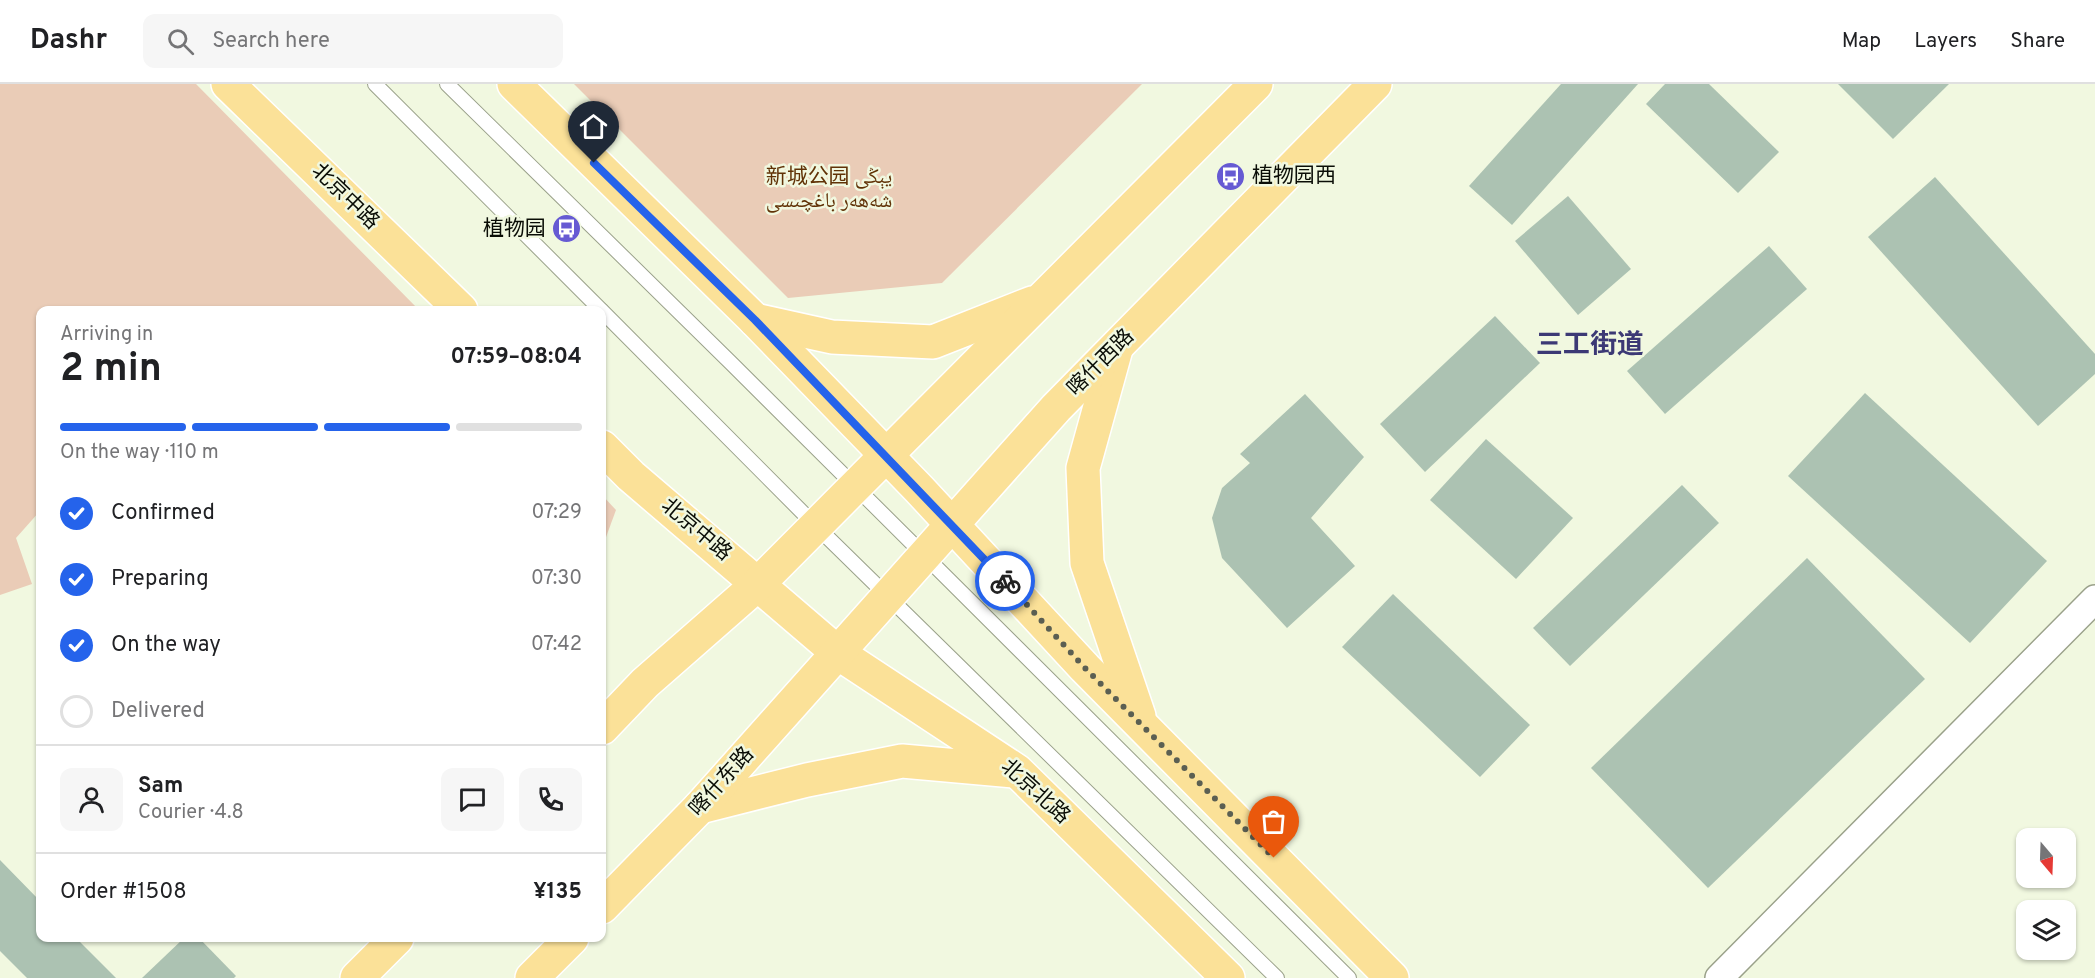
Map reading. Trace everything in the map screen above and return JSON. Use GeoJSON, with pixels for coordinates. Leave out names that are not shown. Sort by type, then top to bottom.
{"type":"FeatureCollection","features":[{"type":"Feature","properties":{"kind":"main road","name":"北京中路"},"geometry":{"type":"LineString","coordinates":[[228,84],[457,306]]}},
{"type":"Feature","properties":{"kind":"main road"},"geometry":{"type":"LineString","coordinates":[[514,84],[755,320],[919,489],[1085,668],[1392,978]]}},
{"type":"Feature","properties":{"kind":"main road"},"geometry":{"type":"LineString","coordinates":[[606,724],[645,683],[759,584],[1256,84]]}},
{"type":"Feature","properties":{"kind":"main road","name":"喀什西路"},"geometry":{"type":"LineString","coordinates":[[838,653],[1056,408],[1375,84]]}},
{"type":"Feature","properties":{"kind":"main road"},"geometry":{"type":"LineString","coordinates":[[755,320],[832,337],[933,342],[1045,298]]}},
{"type":"Feature","properties":{"kind":"main road"},"geometry":{"type":"LineString","coordinates":[[1117,346],[1083,468],[1087,563],[1140,721]]}},
{"type":"Feature","properties":{"kind":"main road","name":"北京中路"},"geometry":{"type":"LineString","coordinates":[[606,451],[631,476],[790,613]]}},
{"type":"Feature","properties":{"kind":"main road","name":"北京北路"},"geometry":{"type":"LineString","coordinates":[[790,613],[838,653],[1017,771],[1228,978]]}},
{"type":"Feature","properties":{"kind":"main road","name":"喀什东路"},"geometry":{"type":"LineString","coordinates":[[606,903],[700,807],[838,653]]}},
{"type":"Feature","properties":{"kind":"main road"},"geometry":{"type":"LineString","coordinates":[[700,807],[807,780],[902,761],[1017,771]]}},
{"type":"Feature","properties":{"kind":"main road"},"geometry":{"type":"LineString","coordinates":[[357,978],[393,942]]}},
{"type":"Feature","properties":{"kind":"main road"},"geometry":{"type":"LineString","coordinates":[[532,978],[568,942]]}},
{"type":"Feature","properties":{"kind":"street"},"geometry":{"type":"LineString","coordinates":[[1719,978],[2095,599]]}},
{"type":"Feature","properties":{"kind":"lane"},"geometry":{"type":"LineString","coordinates":[[375,84],[596,306]]}},
{"type":"Feature","properties":{"kind":"lane"},"geometry":{"type":"LineString","coordinates":[[447,84],[1349,978]]}},
{"type":"Feature","properties":{"kind":"lane"},"geometry":{"type":"LineString","coordinates":[[606,316],[816,526],[1277,978]]}},
{"type":"Feature","properties":{"kind":"green space"},"geometry":{"type":"Polygon","coordinates":[[[0,84],[196,84],[415,306],[36,306],[36,516],[16,538],[32,584],[0,595],[0,84]]]}},
{"type":"Feature","properties":{"kind":"green space","name":"新城公园 يېڭى شەھەر باغچىسى"},"geometry":{"type":"Polygon","coordinates":[[[574,84],[1142,84],[942,283],[788,298],[574,84]]]}},
{"type":"Feature","properties":{"kind":"green space"},"geometry":{"type":"Polygon","coordinates":[[[606,499],[616,510],[606,537],[606,499]]]}},
{"type":"Feature","properties":{"kind":"building"},"geometry":{"type":"Polygon","coordinates":[[[1561,84],[1638,84],[1512,225],[1469,186],[1561,84]]]}},
{"type":"Feature","properties":{"kind":"building"},"geometry":{"type":"Polygon","coordinates":[[[1665,84],[1709,84],[1779,152],[1738,193],[1646,104],[1665,84]]]}},
{"type":"Feature","properties":{"kind":"building"},"geometry":{"type":"Polygon","coordinates":[[[1838,84],[1949,84],[1893,139],[1838,84]]]}},
{"type":"Feature","properties":{"kind":"building"},"geometry":{"type":"Polygon","coordinates":[[[1935,177],[2095,354],[2095,374],[2038,426],[1868,237],[1935,177]]]}},
{"type":"Feature","properties":{"kind":"building"},"geometry":{"type":"Polygon","coordinates":[[[1568,196],[1631,269],[1578,315],[1515,241],[1568,196]]]}},
{"type":"Feature","properties":{"kind":"building"},"geometry":{"type":"Polygon","coordinates":[[[1769,246],[1807,289],[1665,414],[1627,371],[1769,246]]]}},
{"type":"Feature","properties":{"kind":"building"},"geometry":{"type":"Polygon","coordinates":[[[1495,316],[1540,363],[1425,472],[1380,424],[1495,316]]]}},
{"type":"Feature","properties":{"kind":"building"},"geometry":{"type":"Polygon","coordinates":[[[1865,393],[2047,561],[1970,643],[1788,476],[1865,393]]]}},
{"type":"Feature","properties":{"kind":"building"},"geometry":{"type":"Polygon","coordinates":[[[1305,394],[1364,457],[1311,518],[1355,566],[1287,628],[1222,558],[1212,518],[1222,488],[1250,463],[1240,454],[1305,394]]]}},
{"type":"Feature","properties":{"kind":"building"},"geometry":{"type":"Polygon","coordinates":[[[1486,439],[1573,518],[1516,579],[1430,500],[1486,439]]]}},
{"type":"Feature","properties":{"kind":"building"},"geometry":{"type":"Polygon","coordinates":[[[1682,485],[1719,523],[1570,666],[1533,628],[1682,485]]]}},
{"type":"Feature","properties":{"kind":"building"},"geometry":{"type":"Polygon","coordinates":[[[1807,558],[1925,679],[1708,888],[1591,768],[1807,558]]]}},
{"type":"Feature","properties":{"kind":"building"},"geometry":{"type":"Polygon","coordinates":[[[1393,594],[1530,725],[1480,777],[1342,647],[1393,594]]]}},
{"type":"Feature","properties":{"kind":"building"},"geometry":{"type":"Polygon","coordinates":[[[0,860],[36,897],[36,942],[80,942],[116,978],[27,978],[0,951],[0,860]]]}},
{"type":"Feature","properties":{"kind":"building"},"geometry":{"type":"Polygon","coordinates":[[[180,942],[203,942],[236,976],[234,978],[142,978],[180,942]]]}},
{"type":"Feature","properties":{"kind":"way so far"},"geometry":{"type":"LineString","coordinates":[[1005,581],[1085,668],[1274,858]]}},
{"type":"Feature","properties":{"kind":"place","name":"植物园西"},"geometry":{"type":"Point","coordinates":[1231,176]}},
{"type":"Feature","properties":{"kind":"place","name":"植物园"},"geometry":{"type":"Point","coordinates":[567,229]}},
{"type":"Feature","properties":{"kind":"district","name":"三工街道"},"geometry":{"type":"Point","coordinates":[1590,346]}},
{"type":"Feature","properties":{"kind":"route"},"geometry":{"type":"LineString","coordinates":[[594,163],[755,320],[1005,581]]}}]}
